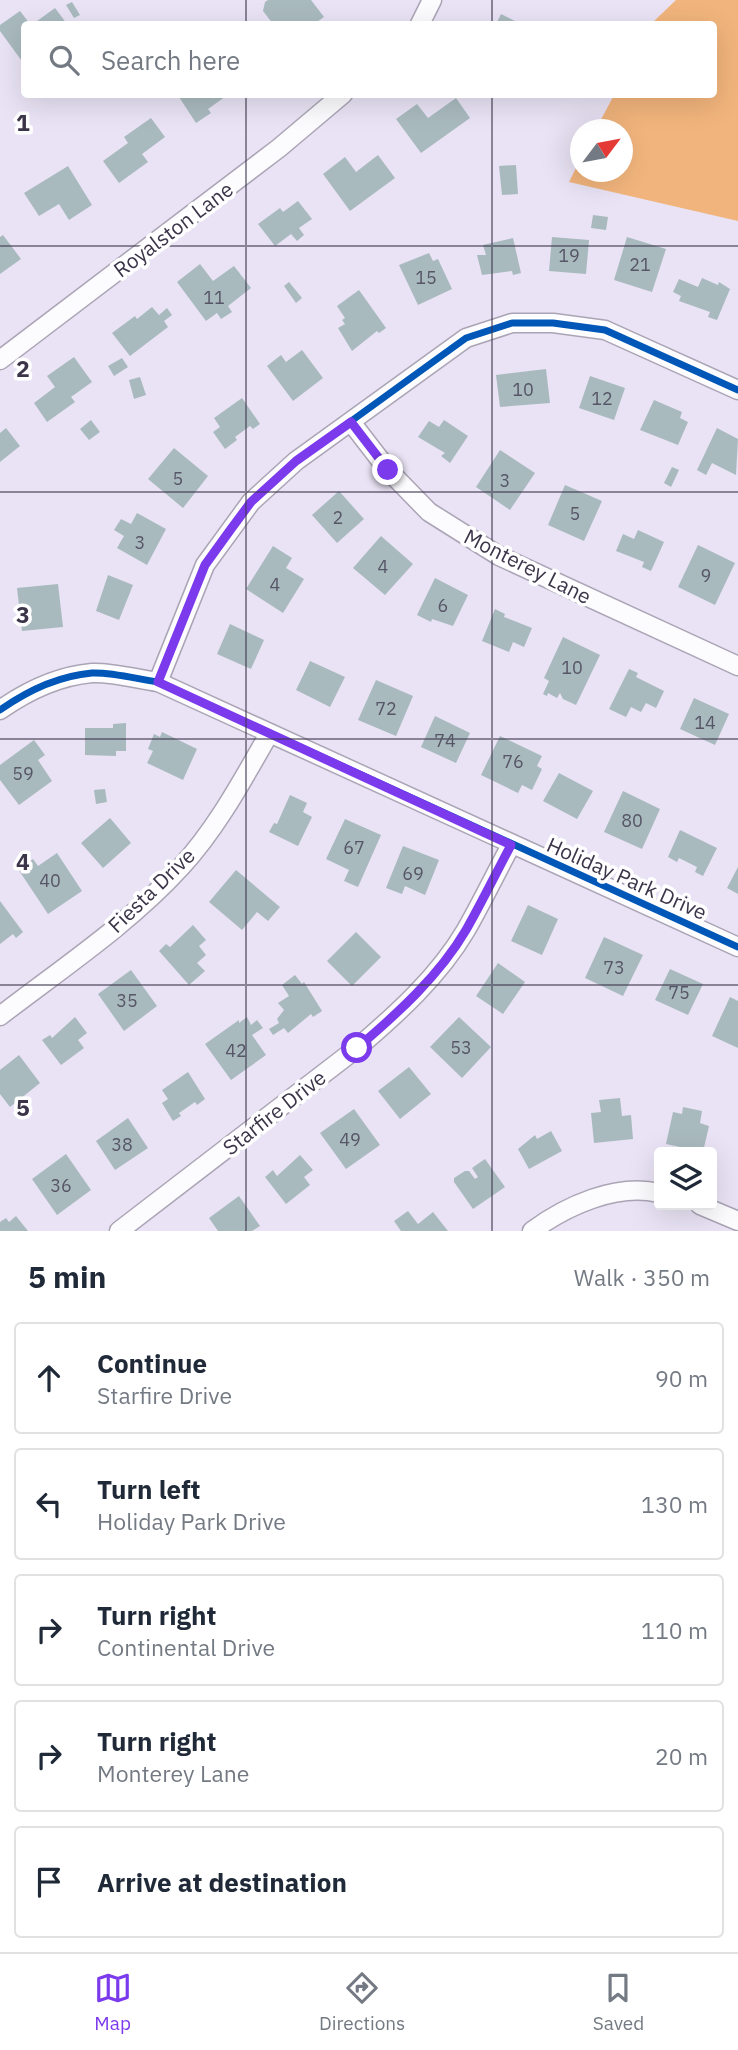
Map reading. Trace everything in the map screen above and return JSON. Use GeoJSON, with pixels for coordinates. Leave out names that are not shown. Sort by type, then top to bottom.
{"type":"FeatureCollection","features":[{"type":"Feature","properties":{"kind":"street"},"geometry":{"type":"LineString","coordinates":[[422,21],[432,0]]}},
{"type":"Feature","properties":{"kind":"street","name":"Royalston Lane"},"geometry":{"type":"LineString","coordinates":[[0,360],[279,148],[338,98]]}},
{"type":"Feature","properties":{"kind":"street"},"geometry":{"type":"LineString","coordinates":[[158,682],[205,565],[251,502],[296,461],[467,338],[512,323],[553,323],[605,330],[738,390]]}},
{"type":"Feature","properties":{"kind":"street","name":"Monterey Lane"},"geometry":{"type":"LineString","coordinates":[[351,422],[388,470],[429,512],[499,556],[738,666]]}},
{"type":"Feature","properties":{"kind":"street","name":"Holiday Park Drive"},"geometry":{"type":"LineString","coordinates":[[0,710],[26,692],[93,673],[158,682],[738,947]]}},
{"type":"Feature","properties":{"kind":"street","name":"Fiesta Drive"},"geometry":{"type":"LineString","coordinates":[[0,1016],[123,921],[181,867],[225,808],[269,734]]}},
{"type":"Feature","properties":{"kind":"street","name":"Starfire Drive"},"geometry":{"type":"LineString","coordinates":[[119,1231],[395,1016],[433,974],[465,932],[511,845]]}},
{"type":"Feature","properties":{"kind":"street"},"geometry":{"type":"LineString","coordinates":[[532,1231],[549,1218],[576,1204],[612,1194],[646,1190],[654,1192]]}},
{"type":"Feature","properties":{"kind":"street"},"geometry":{"type":"LineString","coordinates":[[712,1210],[738,1221]]}},
{"type":"Feature","properties":{"kind":"shaded area"},"geometry":{"type":"Polygon","coordinates":[[[676,0],[738,0],[738,221],[569,182],[633,182],[633,119],[601,119],[612,98],[717,98],[717,21],[654,21],[676,0]]]}},
{"type":"Feature","properties":{"kind":"building"},"geometry":{"type":"Polygon","coordinates":[[[311,0],[324,17],[318,21],[271,21],[263,11],[265,2],[311,0]]]}},
{"type":"Feature","properties":{"kind":"building"},"geometry":{"type":"Polygon","coordinates":[[[72,2],[80,15],[74,18],[66,5],[72,2]]]}},
{"type":"Feature","properties":{"kind":"building"},"geometry":{"type":"Polygon","coordinates":[[[55,8],[65,21],[37,21],[55,8]]]}},
{"type":"Feature","properties":{"kind":"building"},"geometry":{"type":"Polygon","coordinates":[[[20,11],[28,21],[21,21],[21,60],[0,31],[0,25],[20,11]]]}},
{"type":"Feature","properties":{"kind":"building"},"geometry":{"type":"Polygon","coordinates":[[[501,14],[515,21],[498,21],[501,14]]]}},
{"type":"Feature","properties":{"kind":"building"},"geometry":{"type":"Polygon","coordinates":[[[180,98],[223,98],[208,109],[211,113],[196,123],[180,98]]]}},
{"type":"Feature","properties":{"kind":"building"},"geometry":{"type":"Polygon","coordinates":[[[456,98],[470,118],[421,153],[396,119],[417,104],[428,118],[456,98]]]}},
{"type":"Feature","properties":{"kind":"building"},"geometry":{"type":"Polygon","coordinates":[[[151,118],[165,137],[142,154],[148,162],[119,183],[103,161],[128,143],[124,137],[151,118]]]}},
{"type":"Feature","properties":{"kind":"building"},"geometry":{"type":"Polygon","coordinates":[[[378,155],[395,178],[350,211],[323,174],[345,157],[356,172],[378,155]]]}},
{"type":"Feature","properties":{"kind":"building"},"geometry":{"type":"Polygon","coordinates":[[[516,165],[518,194],[502,195],[499,166],[516,165]]]}},
{"type":"Feature","properties":{"kind":"building"},"geometry":{"type":"Polygon","coordinates":[[[68,166],[92,205],[69,220],[59,204],[39,216],[24,193],[68,166]]]}},
{"type":"Feature","properties":{"kind":"building"},"geometry":{"type":"Polygon","coordinates":[[[298,201],[312,219],[299,228],[304,235],[297,241],[291,234],[275,246],[258,224],[280,208],[283,212],[298,201]]]}},
{"type":"Feature","properties":{"kind":"building"},"geometry":{"type":"Polygon","coordinates":[[[593,215],[608,217],[606,230],[591,228],[593,215]]]}},
{"type":"Feature","properties":{"kind":"building"},"geometry":{"type":"Polygon","coordinates":[[[3,235],[21,259],[0,274],[0,237],[3,235]]]}},
{"type":"Feature","properties":{"kind":"building"},"geometry":{"type":"Polygon","coordinates":[[[552,237],[589,240],[586,274],[549,271],[552,237]]]}},
{"type":"Feature","properties":{"kind":"building"},"geometry":{"type":"Polygon","coordinates":[[[627,237],[666,249],[652,292],[614,280],[627,237]]]}},
{"type":"Feature","properties":{"kind":"building"},"geometry":{"type":"Polygon","coordinates":[[[513,238],[521,273],[513,275],[512,271],[482,275],[477,255],[486,255],[483,245],[513,238]]]}},
{"type":"Feature","properties":{"kind":"building"},"geometry":{"type":"Polygon","coordinates":[[[429,253],[433,261],[438,259],[452,289],[418,305],[399,265],[429,253]]]}},
{"type":"Feature","properties":{"kind":"building"},"geometry":{"type":"Polygon","coordinates":[[[200,264],[213,281],[234,266],[251,288],[228,306],[232,312],[221,319],[217,313],[206,321],[177,282],[200,264]]]}},
{"type":"Feature","properties":{"kind":"building"},"geometry":{"type":"Polygon","coordinates":[[[702,278],[718,285],[719,282],[730,289],[717,320],[708,317],[710,312],[679,301],[681,296],[673,292],[679,279],[698,287],[702,278]]]}},
{"type":"Feature","properties":{"kind":"building"},"geometry":{"type":"Polygon","coordinates":[[[289,282],[302,298],[296,303],[284,286],[289,282]]]}},
{"type":"Feature","properties":{"kind":"building"},"geometry":{"type":"Polygon","coordinates":[[[359,290],[386,328],[379,333],[377,331],[352,351],[338,328],[345,324],[342,320],[345,318],[337,306],[359,290]]]}},
{"type":"Feature","properties":{"kind":"building"},"geometry":{"type":"Polygon","coordinates":[[[152,307],[159,315],[167,308],[172,315],[164,321],[168,327],[130,356],[112,333],[152,307]]]}},
{"type":"Feature","properties":{"kind":"building"},"geometry":{"type":"Polygon","coordinates":[[[302,350],[323,378],[293,401],[267,366],[281,355],[286,362],[302,350]]]}},
{"type":"Feature","properties":{"kind":"building"},"geometry":{"type":"Polygon","coordinates":[[[74,357],[92,382],[71,397],[75,402],[47,422],[34,403],[55,387],[47,376],[74,357]]]}},
{"type":"Feature","properties":{"kind":"building"},"geometry":{"type":"Polygon","coordinates":[[[122,358],[128,367],[114,376],[108,366],[122,358]]]}},
{"type":"Feature","properties":{"kind":"building"},"geometry":{"type":"Polygon","coordinates":[[[546,369],[550,403],[500,407],[496,375],[546,369]]]}},
{"type":"Feature","properties":{"kind":"building"},"geometry":{"type":"Polygon","coordinates":[[[590,376],[625,388],[614,420],[579,408],[590,376]]]}},
{"type":"Feature","properties":{"kind":"building"},"geometry":{"type":"Polygon","coordinates":[[[140,377],[146,395],[134,399],[129,380],[140,377]]]}},
{"type":"Feature","properties":{"kind":"building"},"geometry":{"type":"Polygon","coordinates":[[[242,398],[260,424],[253,429],[250,426],[225,449],[213,432],[220,427],[214,418],[242,398]]]}},
{"type":"Feature","properties":{"kind":"building"},"geometry":{"type":"Polygon","coordinates":[[[654,400],[682,412],[680,418],[688,422],[678,445],[640,430],[654,400]]]}},
{"type":"Feature","properties":{"kind":"building"},"geometry":{"type":"Polygon","coordinates":[[[91,420],[100,432],[89,440],[80,429],[91,420]]]}},
{"type":"Feature","properties":{"kind":"building"},"geometry":{"type":"Polygon","coordinates":[[[444,420],[468,436],[450,463],[441,456],[445,453],[418,437],[429,421],[439,427],[444,420]]]}},
{"type":"Feature","properties":{"kind":"building"},"geometry":{"type":"Polygon","coordinates":[[[6,428],[20,446],[0,462],[0,433],[6,428]]]}},
{"type":"Feature","properties":{"kind":"building"},"geometry":{"type":"Polygon","coordinates":[[[717,428],[738,439],[736,475],[712,463],[706,475],[697,470],[717,428]]]}},
{"type":"Feature","properties":{"kind":"building"},"geometry":{"type":"Polygon","coordinates":[[[174,448],[208,476],[183,508],[148,479],[174,448]]]}},
{"type":"Feature","properties":{"kind":"building"},"geometry":{"type":"Polygon","coordinates":[[[500,450],[535,473],[510,510],[476,487],[500,450]]]}},
{"type":"Feature","properties":{"kind":"building"},"geometry":{"type":"Polygon","coordinates":[[[672,467],[679,470],[671,487],[664,483],[672,467]]]}},
{"type":"Feature","properties":{"kind":"building"},"geometry":{"type":"Polygon","coordinates":[[[565,485],[602,501],[584,541],[548,525],[565,485]]]}},
{"type":"Feature","properties":{"kind":"building"},"geometry":{"type":"Polygon","coordinates":[[[339,491],[364,519],[337,543],[312,515],[339,491]]]}},
{"type":"Feature","properties":{"kind":"building"},"geometry":{"type":"Polygon","coordinates":[[[137,513],[166,529],[147,565],[117,548],[124,536],[114,530],[121,519],[131,524],[137,513]]]}},
{"type":"Feature","properties":{"kind":"building"},"geometry":{"type":"Polygon","coordinates":[[[638,530],[664,542],[651,571],[642,567],[644,562],[616,551],[623,534],[634,539],[638,530]]]}},
{"type":"Feature","properties":{"kind":"building"},"geometry":{"type":"Polygon","coordinates":[[[381,536],[413,564],[385,595],[353,568],[381,536]]]}},
{"type":"Feature","properties":{"kind":"building"},"geometry":{"type":"Polygon","coordinates":[[[698,545],[735,563],[715,605],[678,587],[698,545]]]}},
{"type":"Feature","properties":{"kind":"building"},"geometry":{"type":"Polygon","coordinates":[[[273,546],[292,558],[286,568],[304,579],[283,613],[246,589],[273,546]]]}},
{"type":"Feature","properties":{"kind":"building"},"geometry":{"type":"Polygon","coordinates":[[[108,575],[133,585],[119,620],[96,611],[108,575]]]}},
{"type":"Feature","properties":{"kind":"building"},"geometry":{"type":"Polygon","coordinates":[[[435,578],[468,595],[453,626],[432,619],[431,622],[417,615],[435,578]]]}},
{"type":"Feature","properties":{"kind":"building"},"geometry":{"type":"Polygon","coordinates":[[[58,584],[63,627],[22,631],[17,588],[58,584]]]}},
{"type":"Feature","properties":{"kind":"building"},"geometry":{"type":"Polygon","coordinates":[[[495,609],[505,614],[504,617],[532,628],[524,647],[513,642],[509,652],[482,641],[495,609]]]}},
{"type":"Feature","properties":{"kind":"building"},"geometry":{"type":"Polygon","coordinates":[[[230,624],[264,640],[251,669],[217,654],[230,624]]]}},
{"type":"Feature","properties":{"kind":"building"},"geometry":{"type":"Polygon","coordinates":[[[563,637],[600,655],[576,705],[563,699],[560,693],[557,698],[548,693],[547,696],[543,694],[549,681],[544,678],[563,637]]]}},
{"type":"Feature","properties":{"kind":"building"},"geometry":{"type":"Polygon","coordinates":[[[310,661],[345,677],[330,707],[296,690],[310,661]]]}},
{"type":"Feature","properties":{"kind":"building"},"geometry":{"type":"Polygon","coordinates":[[[629,669],[638,673],[636,677],[664,691],[656,708],[646,703],[641,712],[631,707],[626,717],[609,709],[629,669]]]}},
{"type":"Feature","properties":{"kind":"building"},"geometry":{"type":"Polygon","coordinates":[[[376,680],[413,696],[396,736],[358,720],[376,680]]]}},
{"type":"Feature","properties":{"kind":"building"},"geometry":{"type":"Polygon","coordinates":[[[694,698],[729,714],[715,745],[680,729],[694,698]]]}},
{"type":"Feature","properties":{"kind":"building"},"geometry":{"type":"Polygon","coordinates":[[[435,716],[470,733],[456,763],[421,747],[435,716]]]}},
{"type":"Feature","properties":{"kind":"building"},"geometry":{"type":"Polygon","coordinates":[[[126,723],[126,751],[116,751],[116,756],[85,755],[85,728],[113,728],[113,724],[126,723]]]}},
{"type":"Feature","properties":{"kind":"building"},"geometry":{"type":"Polygon","coordinates":[[[162,732],[197,749],[183,780],[147,763],[153,751],[148,749],[154,734],[160,737],[162,732]]]}},
{"type":"Feature","properties":{"kind":"building"},"geometry":{"type":"Polygon","coordinates":[[[500,736],[542,756],[537,766],[542,769],[532,790],[522,785],[518,793],[481,775],[500,736]]]}},
{"type":"Feature","properties":{"kind":"building"},"geometry":{"type":"Polygon","coordinates":[[[34,740],[45,755],[38,760],[52,781],[19,805],[0,780],[0,765],[34,740]]]}},
{"type":"Feature","properties":{"kind":"building"},"geometry":{"type":"Polygon","coordinates":[[[559,773],[593,791],[577,819],[543,801],[559,773]]]}},
{"type":"Feature","properties":{"kind":"building"},"geometry":{"type":"Polygon","coordinates":[[[105,789],[107,802],[96,804],[94,790],[105,789]]]}},
{"type":"Feature","properties":{"kind":"building"},"geometry":{"type":"Polygon","coordinates":[[[623,791],[660,809],[642,849],[604,832],[623,791]]]}},
{"type":"Feature","properties":{"kind":"building"},"geometry":{"type":"Polygon","coordinates":[[[290,795],[307,803],[303,812],[312,817],[298,846],[269,832],[274,823],[277,824],[290,795]]]}},
{"type":"Feature","properties":{"kind":"building"},"geometry":{"type":"Polygon","coordinates":[[[110,818],[131,843],[103,868],[81,843],[110,818]]]}},
{"type":"Feature","properties":{"kind":"building"},"geometry":{"type":"Polygon","coordinates":[[[345,819],[381,835],[358,887],[344,881],[349,870],[326,859],[345,819]]]}},
{"type":"Feature","properties":{"kind":"building"},"geometry":{"type":"Polygon","coordinates":[[[680,830],[717,848],[703,876],[695,872],[697,867],[679,858],[677,862],[668,857],[680,830]]]}},
{"type":"Feature","properties":{"kind":"building"},"geometry":{"type":"Polygon","coordinates":[[[403,846],[439,860],[425,895],[405,886],[402,894],[386,888],[403,846]]]}},
{"type":"Feature","properties":{"kind":"building"},"geometry":{"type":"Polygon","coordinates":[[[57,853],[82,891],[48,914],[18,869],[33,859],[38,866],[57,853]]]}},
{"type":"Feature","properties":{"kind":"building"},"geometry":{"type":"Polygon","coordinates":[[[738,867],[738,894],[727,888],[738,867]]]}},
{"type":"Feature","properties":{"kind":"building"},"geometry":{"type":"Polygon","coordinates":[[[236,870],[280,907],[268,921],[257,912],[242,930],[209,902],[236,870]]]}},
{"type":"Feature","properties":{"kind":"building"},"geometry":{"type":"Polygon","coordinates":[[[0,901],[23,932],[16,938],[13,934],[0,944],[0,901]]]}},
{"type":"Feature","properties":{"kind":"building"},"geometry":{"type":"Polygon","coordinates":[[[528,905],[558,919],[542,955],[511,941],[528,905]]]}},
{"type":"Feature","properties":{"kind":"building"},"geometry":{"type":"Polygon","coordinates":[[[193,925],[206,940],[199,946],[206,955],[197,963],[205,971],[189,985],[159,951],[166,944],[170,947],[193,925]]]}},
{"type":"Feature","properties":{"kind":"building"},"geometry":{"type":"Polygon","coordinates":[[[356,932],[381,957],[352,986],[327,961],[356,932]]]}},
{"type":"Feature","properties":{"kind":"building"},"geometry":{"type":"Polygon","coordinates":[[[604,937],[643,955],[623,996],[585,978],[604,937]]]}},
{"type":"Feature","properties":{"kind":"building"},"geometry":{"type":"Polygon","coordinates":[[[498,963],[525,982],[503,1014],[476,996],[498,963]]]}},
{"type":"Feature","properties":{"kind":"building"},"geometry":{"type":"Polygon","coordinates":[[[670,969],[703,984],[688,1015],[655,1000],[670,969]]]}},
{"type":"Feature","properties":{"kind":"building"},"geometry":{"type":"Polygon","coordinates":[[[131,970],[157,1006],[124,1031],[98,994],[131,970]]]}},
{"type":"Feature","properties":{"kind":"building"},"geometry":{"type":"Polygon","coordinates":[[[295,975],[302,984],[304,982],[322,1011],[313,1017],[311,1014],[288,1033],[284,1028],[273,1035],[269,1029],[279,1023],[277,1019],[284,1010],[278,1003],[289,996],[282,985],[295,975]]]}},
{"type":"Feature","properties":{"kind":"building"},"geometry":{"type":"Polygon","coordinates":[[[730,997],[738,1001],[738,1048],[712,1036],[730,997]]]}},
{"type":"Feature","properties":{"kind":"building"},"geometry":{"type":"Polygon","coordinates":[[[75,1017],[87,1033],[78,1040],[84,1048],[61,1065],[42,1040],[50,1035],[52,1038],[75,1017]]]}},
{"type":"Feature","properties":{"kind":"building"},"geometry":{"type":"Polygon","coordinates":[[[247,1017],[251,1025],[257,1020],[263,1028],[252,1035],[266,1055],[231,1080],[205,1044],[247,1017]]]}},
{"type":"Feature","properties":{"kind":"building"},"geometry":{"type":"Polygon","coordinates":[[[459,1017],[491,1047],[462,1078],[430,1047],[459,1017]]]}},
{"type":"Feature","properties":{"kind":"building"},"geometry":{"type":"Polygon","coordinates":[[[19,1055],[40,1083],[10,1107],[0,1094],[0,1070],[19,1055]]]}},
{"type":"Feature","properties":{"kind":"building"},"geometry":{"type":"Polygon","coordinates":[[[409,1067],[431,1094],[400,1119],[378,1091],[409,1067]]]}},
{"type":"Feature","properties":{"kind":"building"},"geometry":{"type":"Polygon","coordinates":[[[188,1072],[205,1099],[179,1113],[181,1116],[173,1121],[162,1103],[168,1099],[162,1090],[188,1072]]]}},
{"type":"Feature","properties":{"kind":"building"},"geometry":{"type":"Polygon","coordinates":[[[620,1098],[622,1116],[631,1115],[633,1139],[594,1143],[591,1113],[601,1112],[599,1100],[620,1098]]]}},
{"type":"Feature","properties":{"kind":"building"},"geometry":{"type":"Polygon","coordinates":[[[683,1107],[702,1111],[700,1123],[709,1126],[704,1147],[666,1144],[673,1112],[682,1114],[683,1107]]]}},
{"type":"Feature","properties":{"kind":"building"},"geometry":{"type":"Polygon","coordinates":[[[354,1109],[380,1145],[346,1169],[320,1133],[354,1109]]]}},
{"type":"Feature","properties":{"kind":"building"},"geometry":{"type":"Polygon","coordinates":[[[128,1118],[148,1148],[115,1170],[96,1141],[128,1118]]]}},
{"type":"Feature","properties":{"kind":"building"},"geometry":{"type":"Polygon","coordinates":[[[551,1131],[562,1151],[529,1169],[518,1149],[535,1135],[537,1139],[551,1131]]]}},
{"type":"Feature","properties":{"kind":"building"},"geometry":{"type":"Polygon","coordinates":[[[66,1154],[91,1190],[57,1215],[32,1179],[66,1154]]]}},
{"type":"Feature","properties":{"kind":"building"},"geometry":{"type":"Polygon","coordinates":[[[300,1155],[313,1170],[304,1177],[310,1185],[286,1204],[265,1177],[273,1170],[277,1176],[300,1155]]]}},
{"type":"Feature","properties":{"kind":"building"},"geometry":{"type":"Polygon","coordinates":[[[485,1159],[505,1187],[473,1209],[454,1178],[469,1171],[475,1179],[478,1177],[472,1168],[485,1159]]]}},
{"type":"Feature","properties":{"kind":"building"},"geometry":{"type":"Polygon","coordinates":[[[239,1196],[260,1226],[252,1231],[218,1231],[209,1218],[239,1196]]]}},
{"type":"Feature","properties":{"kind":"building"},"geometry":{"type":"Polygon","coordinates":[[[408,1211],[418,1224],[433,1212],[448,1231],[401,1231],[394,1221],[408,1211]]]}},
{"type":"Feature","properties":{"kind":"building"},"geometry":{"type":"Polygon","coordinates":[[[16,1216],[28,1231],[0,1231],[0,1222],[6,1218],[9,1222],[16,1216]]]}},
{"type":"Feature","properties":{"kind":"cycle path"},"geometry":{"type":"LineString","coordinates":[[158,682],[205,565],[251,502],[296,461],[466,338],[512,323],[553,323],[605,330],[738,390]]}},
{"type":"Feature","properties":{"kind":"cycle path"},"geometry":{"type":"LineString","coordinates":[[0,710],[43,685],[67,677],[92,673],[158,682],[738,947]]}},
{"type":"Feature","properties":{"kind":"route"},"geometry":{"type":"LineString","coordinates":[[357,1048],[395,1016],[433,974],[465,932],[511,845],[158,682],[205,565],[251,502],[296,461],[351,422],[388,470]]}}]}
